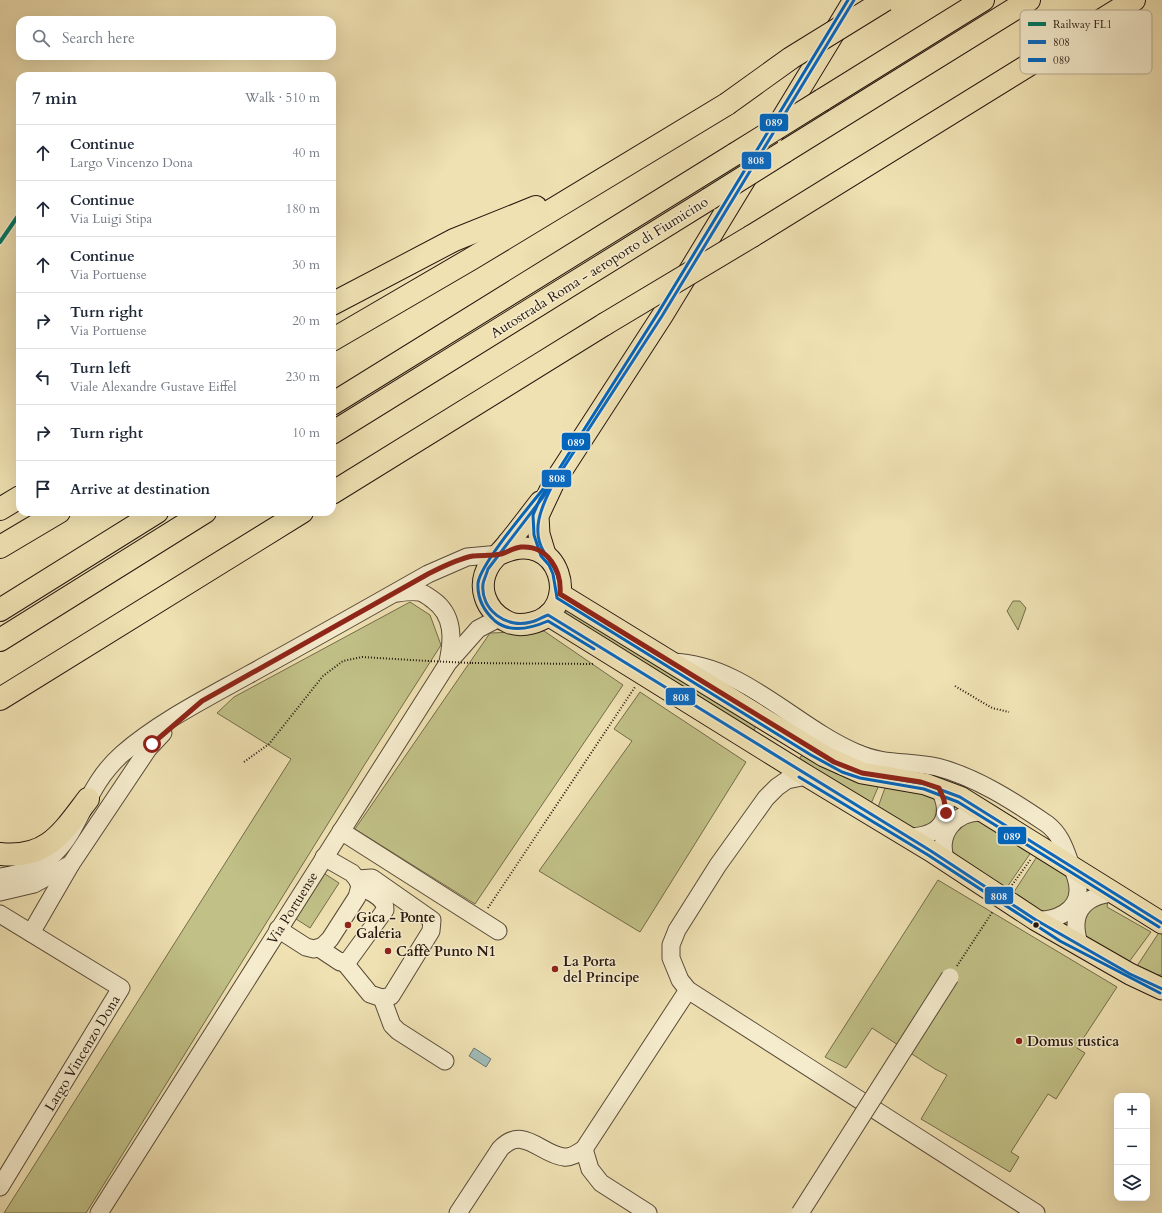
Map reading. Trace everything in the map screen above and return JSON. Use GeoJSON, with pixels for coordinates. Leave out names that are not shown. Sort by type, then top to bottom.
{"type":"FeatureCollection","features":[{"type":"Feature","properties":{"kind":"highway"},"geometry":{"type":"LineString","coordinates":[[336,338],[727,104],[791,58],[884,0]]}},
{"type":"Feature","properties":{"kind":"highway","name":"Autostrada Roma - aeroporto di Fiumicino"},"geometry":{"type":"LineString","coordinates":[[336,402],[983,0]]}},
{"type":"Feature","properties":{"kind":"highway","name":"Autostrada Roma - aeroporto di Fiumicino"},"geometry":{"type":"LineString","coordinates":[[336,431],[1029,0]]}},
{"type":"Feature","properties":{"kind":"highway"},"geometry":{"type":"LineString","coordinates":[[1118,10],[1134,0]]}},
{"type":"Feature","properties":{"kind":"highway"},"geometry":{"type":"LineString","coordinates":[[1134,10],[1152,0]]}},
{"type":"Feature","properties":{"kind":"highway"},"geometry":{"type":"LineString","coordinates":[[336,491],[1020,71]]}},
{"type":"Feature","properties":{"kind":"highway"},"geometry":{"type":"LineString","coordinates":[[966,104],[1020,74]]}},
{"type":"Feature","properties":{"kind":"highway"},"geometry":{"type":"LineString","coordinates":[[336,302],[454,240],[597,183]]}},
{"type":"Feature","properties":{"kind":"highway"},"geometry":{"type":"LineString","coordinates":[[0,509],[16,499]]}},
{"type":"Feature","properties":{"kind":"highway"},"geometry":{"type":"LineString","coordinates":[[0,548],[52,516]]}},
{"type":"Feature","properties":{"kind":"highway"},"geometry":{"type":"LineString","coordinates":[[0,610],[151,516]]}},
{"type":"Feature","properties":{"kind":"highway"},"geometry":{"type":"LineString","coordinates":[[0,640],[199,516]]}},
{"type":"Feature","properties":{"kind":"highway"},"geometry":{"type":"LineString","coordinates":[[3,698],[296,516]]}},
{"type":"Feature","properties":{"kind":"highway"},"geometry":{"type":"LineString","coordinates":[[0,854],[23,855],[42,848],[62,833],[88,799]]}},
{"type":"Feature","properties":{"kind":"main road"},"geometry":{"type":"LineString","coordinates":[[500,554],[511,549],[523,547],[534,549],[545,554],[553,562],[561,583],[560,594],[556,605],[548,615],[537,622],[524,625],[511,623],[499,618],[490,609],[485,598],[483,586],[485,573],[491,562],[500,554],[553,484],[662,316],[854,0]]}},
{"type":"Feature","properties":{"kind":"main road"},"geometry":{"type":"LineString","coordinates":[[545,554],[539,534],[538,516],[553,484]]}},
{"type":"Feature","properties":{"kind":"main road"},"geometry":{"type":"LineString","coordinates":[[560,594],[814,751],[839,764],[870,775],[921,782],[939,788],[965,800],[1162,923]]}},
{"type":"Feature","properties":{"kind":"main road"},"geometry":{"type":"LineString","coordinates":[[548,615],[807,776],[909,837],[1036,920],[1080,946],[1158,986]]}},
{"type":"Feature","properties":{"kind":"street"},"geometry":{"type":"LineString","coordinates":[[0,876],[29,871],[51,858],[67,839],[88,799],[103,775],[123,753],[147,735],[202,701],[428,574],[459,560],[475,556],[500,554]]}},
{"type":"Feature","properties":{"kind":"street"},"geometry":{"type":"LineString","coordinates":[[394,593],[420,592],[441,607],[447,616],[452,634],[448,663]]}},
{"type":"Feature","properties":{"kind":"street","name":"Via Portuense"},"geometry":{"type":"LineString","coordinates":[[99,1213],[448,663],[478,629],[499,618]]}},
{"type":"Feature","properties":{"kind":"street"},"geometry":{"type":"LineString","coordinates":[[670,662],[696,665],[728,676],[816,722],[846,748],[868,758],[886,762],[937,767],[974,780],[1052,828],[1060,838],[1072,868],[1078,890],[1076,900],[1065,913],[1055,918],[1036,920]]}},
{"type":"Feature","properties":{"kind":"street"},"geometry":{"type":"LineString","coordinates":[[31,933],[71,864],[152,744],[202,701]]}},
{"type":"Feature","properties":{"kind":"street"},"geometry":{"type":"LineString","coordinates":[[807,776],[787,780],[776,787],[766,798],[718,865],[677,930],[671,945],[671,958],[680,980],[688,990],[1036,1213]]}},
{"type":"Feature","properties":{"kind":"street"},"geometry":{"type":"LineString","coordinates":[[909,837],[927,834],[937,829],[942,824],[946,810],[939,788]]}},
{"type":"Feature","properties":{"kind":"street"},"geometry":{"type":"LineString","coordinates":[[946,861],[943,844],[949,827],[958,818],[966,814],[983,812]]}},
{"type":"Feature","properties":{"kind":"street"},"geometry":{"type":"LineString","coordinates":[[341,831],[498,931]]}},
{"type":"Feature","properties":{"kind":"street"},"geometry":{"type":"LineString","coordinates":[[278,930],[306,946],[319,948],[340,962],[344,962],[348,961],[385,910],[383,900],[358,882],[350,871],[324,857]]}},
{"type":"Feature","properties":{"kind":"street"},"geometry":{"type":"LineString","coordinates":[[0,892],[34,884],[71,864]]}},
{"type":"Feature","properties":{"kind":"street"},"geometry":{"type":"LineString","coordinates":[[344,962],[370,994],[382,998],[391,996],[430,931],[432,920],[372,878],[358,882]]}},
{"type":"Feature","properties":{"kind":"street"},"geometry":{"type":"LineString","coordinates":[[319,948],[330,939],[357,897],[358,882]]}},
{"type":"Feature","properties":{"kind":"street"},"geometry":{"type":"LineString","coordinates":[[1080,946],[1075,924],[1078,912],[1092,899],[1113,893]]}},
{"type":"Feature","properties":{"kind":"street","name":"Largo Vincenzo Dona"},"geometry":{"type":"LineString","coordinates":[[0,914],[121,988],[0,1187]]}},
{"type":"Feature","properties":{"kind":"street"},"geometry":{"type":"LineString","coordinates":[[800,1213],[950,977]]}},
{"type":"Feature","properties":{"kind":"street"},"geometry":{"type":"LineString","coordinates":[[458,1213],[500,1149],[510,1142],[521,1140],[528,1141],[563,1157],[572,1156],[584,1149],[688,990]]}},
{"type":"Feature","properties":{"kind":"street"},"geometry":{"type":"LineString","coordinates":[[382,998],[392,1024],[398,1031],[445,1061]]}},
{"type":"Feature","properties":{"kind":"street"},"geometry":{"type":"LineString","coordinates":[[584,1149],[590,1169],[601,1183],[648,1213]]}},
{"type":"Feature","properties":{"kind":"path"},"geometry":{"type":"LineString","coordinates":[[244,762],[269,744],[323,676],[343,661],[362,657],[472,663],[596,664]]}},
{"type":"Feature","properties":{"kind":"path"},"geometry":{"type":"LineString","coordinates":[[480,920],[637,684]]}},
{"type":"Feature","properties":{"kind":"path"},"geometry":{"type":"LineString","coordinates":[[955,686],[992,708],[1009,712]]}},
{"type":"Feature","properties":{"kind":"path"},"geometry":{"type":"LineString","coordinates":[[1008,890],[1035,853]]}},
{"type":"Feature","properties":{"kind":"path"},"geometry":{"type":"LineString","coordinates":[[950,977],[997,906]]}},
{"type":"Feature","properties":{"kind":"green space"},"geometry":{"type":"Polygon","coordinates":[[[1013,601],[1020,601],[1026,608],[1018,630],[1007,611],[1013,601]]]}},
{"type":"Feature","properties":{"kind":"green space"},"geometry":{"type":"Polygon","coordinates":[[[410,602],[430,615],[441,645],[365,764],[86,1213],[4,1213],[291,759],[217,713],[234,697],[410,602]]]}},
{"type":"Feature","properties":{"kind":"green space"},"geometry":{"type":"Polygon","coordinates":[[[560,602],[755,726],[755,729],[753,731],[555,611],[560,602]]]}},
{"type":"Feature","properties":{"kind":"green space"},"geometry":{"type":"Polygon","coordinates":[[[544,631],[623,685],[475,904],[355,829],[490,633],[544,631]]]}},
{"type":"Feature","properties":{"kind":"green space"},"geometry":{"type":"Polygon","coordinates":[[[640,692],[746,762],[640,932],[539,871],[632,741],[614,729],[640,692]]]}},
{"type":"Feature","properties":{"kind":"green space"},"geometry":{"type":"Polygon","coordinates":[[[804,755],[837,774],[879,785],[870,806],[799,760],[801,756],[804,755]]]}},
{"type":"Feature","properties":{"kind":"green space"},"geometry":{"type":"Polygon","coordinates":[[[886,785],[929,793],[940,805],[934,823],[918,830],[877,810],[886,785]]]}},
{"type":"Feature","properties":{"kind":"green space"},"geometry":{"type":"Polygon","coordinates":[[[977,819],[1032,851],[1005,890],[953,856],[949,845],[953,830],[977,819]]]}},
{"type":"Feature","properties":{"kind":"green space"},"geometry":{"type":"Polygon","coordinates":[[[1038,855],[1058,868],[1071,880],[1071,897],[1057,911],[1041,911],[1012,895],[1038,855]]]}},
{"type":"Feature","properties":{"kind":"green space"},"geometry":{"type":"Polygon","coordinates":[[[322,872],[339,883],[310,928],[293,917],[322,872]]]}},
{"type":"Feature","properties":{"kind":"green space"},"geometry":{"type":"Polygon","coordinates":[[[938,880],[1117,987],[1077,1048],[1085,1053],[1056,1099],[1048,1094],[1011,1152],[1019,1157],[1010,1172],[921,1119],[947,1075],[935,1069],[872,1028],[846,1068],[825,1057],[938,880]]]}},
{"type":"Feature","properties":{"kind":"green space"},"geometry":{"type":"Polygon","coordinates":[[[1108,900],[1107,907],[1151,932],[1129,962],[1088,940],[1082,932],[1084,912],[1108,900]]]}},
{"type":"Feature","properties":{"kind":"green space"},"geometry":{"type":"Polygon","coordinates":[[[1160,931],[1162,932],[1162,975],[1155,975],[1137,966],[1160,931]]]}},
{"type":"Feature","properties":{"kind":"water"},"geometry":{"type":"Polygon","coordinates":[[[474,1048],[491,1059],[486,1067],[469,1056],[474,1048]]]}},
{"type":"Feature","properties":{"kind":"rail line","name":"FL1"},"geometry":{"type":"LineString","coordinates":[[0,242],[16,219]]}},
{"type":"Feature","properties":{"kind":"transit line","name":"089"},"geometry":{"type":"LineString","coordinates":[[848,0],[658,313],[540,499],[533,515],[534,535],[541,556],[549,565],[553,574],[557,598],[811,755],[842,772],[860,778],[924,789],[958,802],[1159,927]]}},
{"type":"Feature","properties":{"kind":"transit line","name":"808"},"geometry":{"type":"LineString","coordinates":[[854,0],[662,316],[553,484],[488,569],[483,584],[483,593],[486,602],[491,609],[504,620],[513,623],[531,622],[548,615],[931,851],[1036,920],[1130,974],[1162,989]]}},
{"type":"Feature","properties":{"kind":"transit line","name":"089"},"geometry":{"type":"LineString","coordinates":[[544,488],[506,535],[487,562],[478,583],[480,599],[488,613],[501,625],[515,629],[528,628],[548,621],[594,649]]}},
{"type":"Feature","properties":{"kind":"transit line","name":"808"},"geometry":{"type":"LineString","coordinates":[[551,488],[541,512],[538,536],[540,544],[558,576],[560,594],[608,624]]}},
{"type":"Feature","properties":{"kind":"transit line","name":"808"},"geometry":{"type":"LineString","coordinates":[[811,749],[834,762],[862,773],[925,784],[960,797],[1162,923]]}},
{"type":"Feature","properties":{"kind":"transit line","name":"089"},"geometry":{"type":"LineString","coordinates":[[799,777],[928,855],[1060,941],[1160,993]]}},
{"type":"Feature","properties":{"kind":"place","name":"Gica - Ponte Galeria"},"geometry":{"type":"Point","coordinates":[348,925]}},
{"type":"Feature","properties":{"kind":"place","name":"Caffè Punto N1"},"geometry":{"type":"Point","coordinates":[388,951]}},
{"type":"Feature","properties":{"kind":"place","name":"La Porta del Principe"},"geometry":{"type":"Point","coordinates":[555,969]}},
{"type":"Feature","properties":{"kind":"place","name":"Domus rustica"},"geometry":{"type":"Point","coordinates":[1019,1041]}},
{"type":"Feature","properties":{"kind":"route"},"geometry":{"type":"LineString","coordinates":[[152,744],[164,732],[202,701],[428,574],[467,557],[500,554],[511,549],[523,547],[534,549],[545,554],[553,562],[561,583],[560,594],[834,762],[862,773],[921,782],[939,788],[946,805],[946,813]]}}]}
